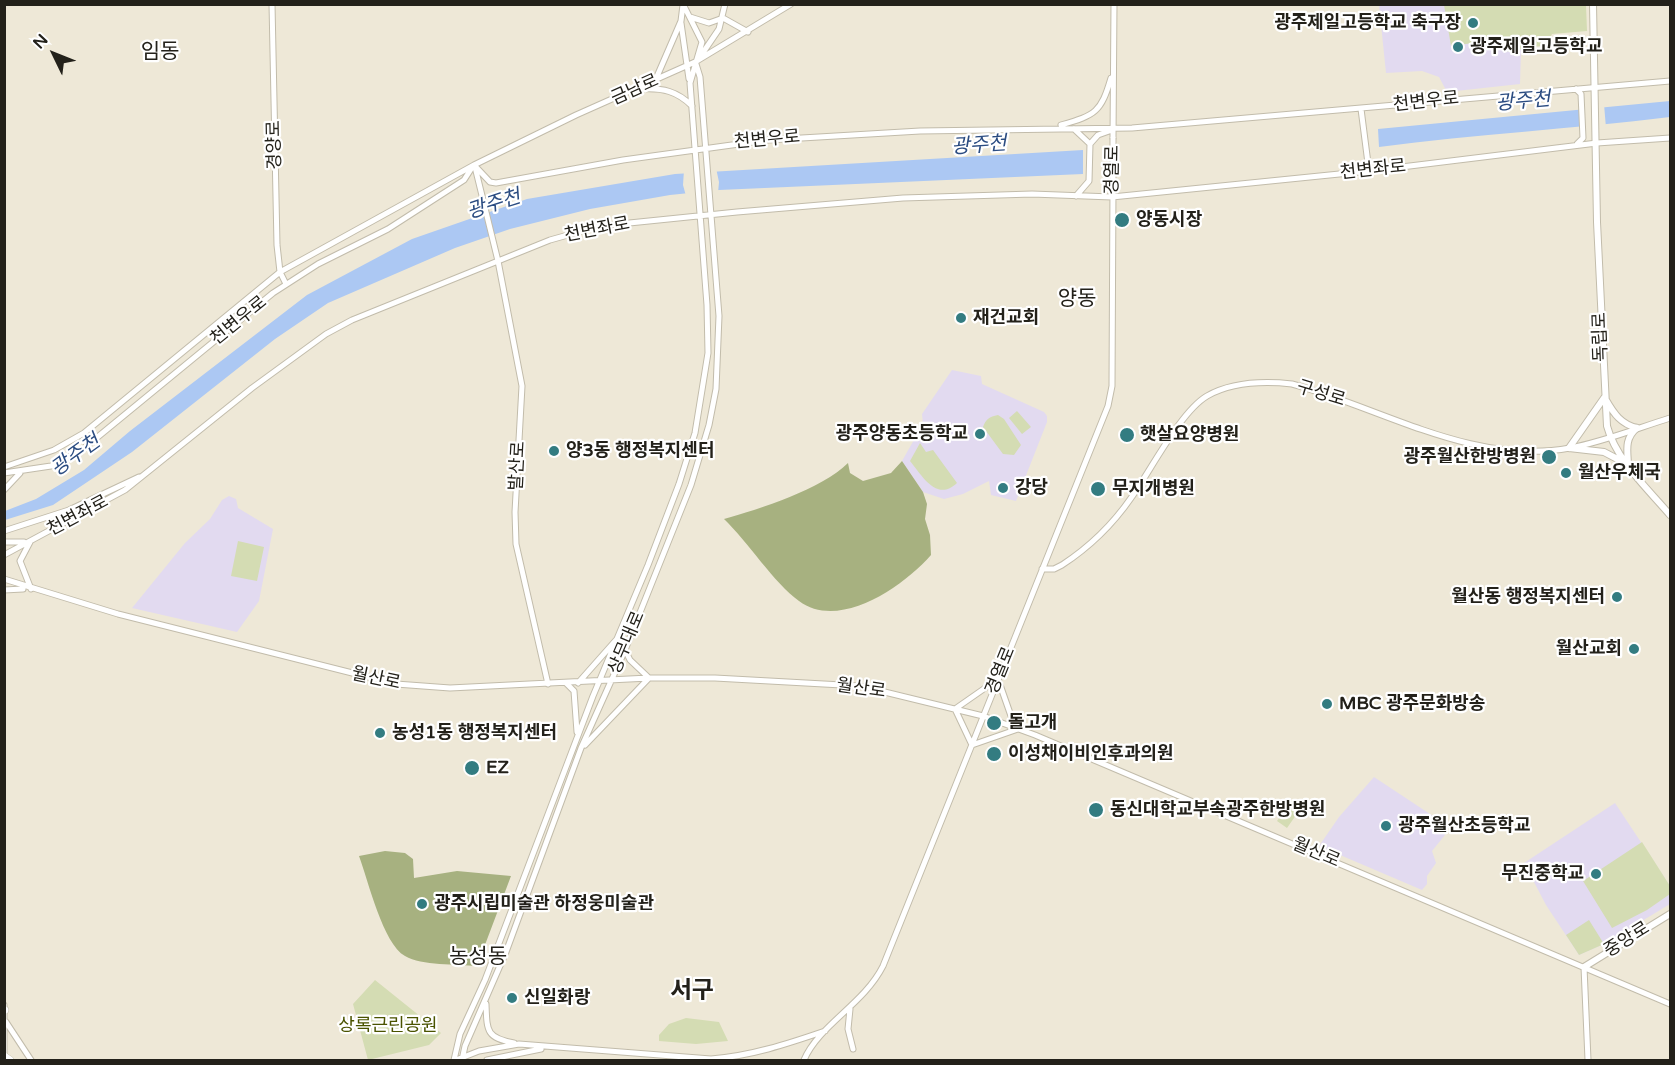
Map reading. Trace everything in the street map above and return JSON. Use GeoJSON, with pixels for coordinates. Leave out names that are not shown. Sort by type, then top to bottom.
{"type":"FeatureCollection","features":[{"type":"Feature","properties":{"kind":"main road"},"geometry":{"type":"LineString","coordinates":[[1593,4],[1595,90]]}},
{"type":"Feature","properties":{"kind":"main road","name":"독립로"},"geometry":{"type":"LineString","coordinates":[[1595,90],[1605,397],[1609,436],[1629,465],[1671,515]]}},
{"type":"Feature","properties":{"kind":"main road"},"geometry":{"type":"LineString","coordinates":[[1629,465],[1604,452],[1569,448],[1605,397],[1614,415],[1627,426],[1636,428]]}},
{"type":"Feature","properties":{"kind":"main road"},"geometry":{"type":"LineString","coordinates":[[1629,465],[1627,443],[1629,435],[1636,428]]}},
{"type":"Feature","properties":{"kind":"main road","name":"중앙로"},"geometry":{"type":"LineString","coordinates":[[1584,967],[1671,914]]}},
{"type":"Feature","properties":{"kind":"main road"},"geometry":{"type":"LineString","coordinates":[[4,1056],[10,1060]]}},
{"type":"Feature","properties":{"kind":"street","name":"경양로"},"geometry":{"type":"LineString","coordinates":[[272,4],[277,245],[280,272],[286,284]]}},
{"type":"Feature","properties":{"kind":"street"},"geometry":{"type":"LineString","coordinates":[[695,62],[716,34],[723,18],[725,4]]}},
{"type":"Feature","properties":{"kind":"street","name":"금남로"},"geometry":{"type":"LineString","coordinates":[[474,165],[695,62],[791,4]]}},
{"type":"Feature","properties":{"kind":"street","name":"경열로"},"geometry":{"type":"LineString","coordinates":[[459,1060],[479,1051],[519,1044],[547,1048],[711,1059],[730,1057],[783,1046],[827,1030],[867,992],[883,966],[1110,400],[1114,4]]}},
{"type":"Feature","properties":{"kind":"street"},"geometry":{"type":"LineString","coordinates":[[683,5],[702,42],[690,83]]}},
{"type":"Feature","properties":{"kind":"street"},"geometry":{"type":"LineString","coordinates":[[683,5],[681,21],[690,83],[694,149]]}},
{"type":"Feature","properties":{"kind":"street"},"geometry":{"type":"LineString","coordinates":[[690,17],[709,23],[723,18],[748,32]]}},
{"type":"Feature","properties":{"kind":"street"},"geometry":{"type":"LineString","coordinates":[[655,81],[681,21]]}},
{"type":"Feature","properties":{"kind":"street"},"geometry":{"type":"LineString","coordinates":[[695,62],[700,77],[706,148]]}},
{"type":"Feature","properties":{"kind":"street"},"geometry":{"type":"LineString","coordinates":[[1051,128],[1080,120],[1100,108],[1114,71]]}},
{"type":"Feature","properties":{"kind":"street","name":"천변우로"},"geometry":{"type":"LineString","coordinates":[[474,165],[490,182],[496,183],[694,149],[768,140],[862,133],[1070,127],[1113,129],[1362,109],[1575,88],[1595,90],[1671,81]]}},
{"type":"Feature","properties":{"kind":"street"},"geometry":{"type":"LineString","coordinates":[[1575,88],[1581,94],[1583,138],[1576,146]]}},
{"type":"Feature","properties":{"kind":"street"},"geometry":{"type":"LineString","coordinates":[[637,89],[665,89],[679,95],[692,106]]}},
{"type":"Feature","properties":{"kind":"street"},"geometry":{"type":"LineString","coordinates":[[1362,109],[1369,171]]}},
{"type":"Feature","properties":{"kind":"street"},"geometry":{"type":"LineString","coordinates":[[1070,127],[1080,131],[1090,144],[1089,181],[1076,196]]}},
{"type":"Feature","properties":{"kind":"street"},"geometry":{"type":"LineString","coordinates":[[1090,144],[1098,135],[1113,129]]}},
{"type":"Feature","properties":{"kind":"street","name":"천변좌로"},"geometry":{"type":"LineString","coordinates":[[4,555],[107,501],[149,473],[214,417],[326,334],[352,320],[582,229],[700,213],[903,198],[1112,197],[1369,171],[1576,146],[1597,140],[1671,138]]}},
{"type":"Feature","properties":{"kind":"street","name":"상무대로"},"geometry":{"type":"LineString","coordinates":[[459,1060],[486,1002],[581,748],[625,650],[691,485],[714,398],[719,316],[706,148]]}},
{"type":"Feature","properties":{"kind":"street","name":"상무대로"},"geometry":{"type":"LineString","coordinates":[[459,1060],[460,1034],[485,980],[578,735],[680,484],[695,433],[708,352],[707,305],[694,149]]}},
{"type":"Feature","properties":{"kind":"street","name":"천변우로"},"geometry":{"type":"LineString","coordinates":[[4,467],[54,450],[84,433],[280,272],[474,165]]}},
{"type":"Feature","properties":{"kind":"street","name":"천변우로"},"geometry":{"type":"LineString","coordinates":[[4,473],[51,466],[83,449],[286,284],[318,264],[388,229],[464,180],[474,165]]}},
{"type":"Feature","properties":{"kind":"street","name":"발산로"},"geometry":{"type":"LineString","coordinates":[[474,165],[498,261],[522,386],[515,512],[516,544],[548,684]]}},
{"type":"Feature","properties":{"kind":"street","name":"구성로"},"geometry":{"type":"LineString","coordinates":[[1042,569],[1054,569],[1062,565],[1106,528],[1130,500],[1190,411],[1205,397],[1235,386],[1264,383],[1292,384],[1452,439],[1511,450],[1569,448],[1671,418]]}},
{"type":"Feature","properties":{"kind":"street"},"geometry":{"type":"LineString","coordinates":[[4,490],[21,472]]}},
{"type":"Feature","properties":{"kind":"street","name":"천변좌로"},"geometry":{"type":"LineString","coordinates":[[4,531],[69,510],[149,473]]}},
{"type":"Feature","properties":{"kind":"street"},"geometry":{"type":"LineString","coordinates":[[4,542],[15,544],[31,541]]}},
{"type":"Feature","properties":{"kind":"street"},"geometry":{"type":"LineString","coordinates":[[4,590],[31,589],[21,569],[20,561],[31,541]]}},
{"type":"Feature","properties":{"kind":"street","name":"월산로"},"geometry":{"type":"LineString","coordinates":[[4,579],[31,589],[290,659],[396,684],[440,688],[649,678],[714,678],[860,686],[983,716],[1671,1004]]}},
{"type":"Feature","properties":{"kind":"street"},"geometry":{"type":"LineString","coordinates":[[578,682],[621,633]]}},
{"type":"Feature","properties":{"kind":"street"},"geometry":{"type":"LineString","coordinates":[[581,748],[649,678],[630,660],[625,650]]}},
{"type":"Feature","properties":{"kind":"street"},"geometry":{"type":"LineString","coordinates":[[998,679],[1018,729],[972,745],[955,709],[998,679]]}},
{"type":"Feature","properties":{"kind":"street"},"geometry":{"type":"LineString","coordinates":[[567,683],[574,691],[578,735]]}},
{"type":"Feature","properties":{"kind":"street"},"geometry":{"type":"LineString","coordinates":[[1584,967],[1588,1060]]}},
{"type":"Feature","properties":{"kind":"street"},"geometry":{"type":"LineString","coordinates":[[486,1002],[488,1031],[495,1039],[519,1044]]}},
{"type":"Feature","properties":{"kind":"street"},"geometry":{"type":"LineString","coordinates":[[4,1005],[6,1022],[4,1056]]}},
{"type":"Feature","properties":{"kind":"street"},"geometry":{"type":"LineString","coordinates":[[850,1009],[848,1029],[853,1049]]}},
{"type":"Feature","properties":{"kind":"street"},"geometry":{"type":"LineString","coordinates":[[6,1022],[31,1060]]}},
{"type":"Feature","properties":{"kind":"street"},"geometry":{"type":"LineString","coordinates":[[804,1060],[827,1030]]}},
{"type":"Feature","properties":{"kind":"street","name":"경열로"},"geometry":{"type":"LineString","coordinates":[[487,1060],[547,1048]]}},
{"type":"Feature","properties":{"kind":"shaded area","name":"광주제일고등학교"},"geometry":{"type":"Polygon","coordinates":[[[1379,5],[1545,5],[1546,45],[1521,49],[1520,84],[1447,92],[1439,77],[1422,71],[1386,73],[1379,5]]]}},
{"type":"Feature","properties":{"kind":"shaded area","name":"광주양동초등학교"},"geometry":{"type":"Polygon","coordinates":[[[952,370],[981,376],[982,384],[1044,412],[1047,416],[1047,422],[1016,501],[991,495],[989,481],[963,494],[944,499],[923,492],[902,461],[923,424],[922,414],[952,370]]]}},
{"type":"Feature","properties":{"kind":"shaded area"},"geometry":{"type":"Polygon","coordinates":[[[229,496],[236,499],[238,508],[273,529],[259,601],[237,632],[132,608],[185,543],[210,519],[222,500],[229,496]]]}},
{"type":"Feature","properties":{"kind":"shaded area","name":"광주월산초등학교"},"geometry":{"type":"Polygon","coordinates":[[[1374,777],[1436,818],[1445,835],[1432,851],[1436,863],[1427,876],[1427,884],[1422,890],[1319,846],[1339,817],[1374,777]]]}},
{"type":"Feature","properties":{"kind":"shaded area","name":"무진중학교"},"geometry":{"type":"Polygon","coordinates":[[[1615,803],[1670,886],[1670,904],[1604,944],[1579,955],[1546,905],[1524,863],[1615,803]]]}},
{"type":"Feature","properties":{"kind":"green space"},"geometry":{"type":"Polygon","coordinates":[[[1444,5],[1586,5],[1587,31],[1552,34],[1546,45],[1504,52],[1503,39],[1451,46],[1444,5]]]}},
{"type":"Feature","properties":{"kind":"green space"},"geometry":{"type":"Polygon","coordinates":[[[1017,411],[1031,427],[1022,434],[1009,418],[1017,411]]]}},
{"type":"Feature","properties":{"kind":"green space"},"geometry":{"type":"Polygon","coordinates":[[[998,415],[1004,419],[1021,445],[1014,455],[1003,454],[983,427],[988,419],[998,415]]]}},
{"type":"Feature","properties":{"kind":"green space"},"geometry":{"type":"Polygon","coordinates":[[[920,443],[926,452],[933,450],[957,483],[943,490],[937,489],[925,480],[910,461],[920,443]]]}},
{"type":"Feature","properties":{"kind":"green space"},"geometry":{"type":"Polygon","coordinates":[[[902,461],[923,492],[927,504],[925,519],[930,535],[931,555],[887,592],[851,608],[833,611],[815,609],[799,601],[780,584],[724,519],[807,490],[848,463],[850,473],[863,481],[891,473],[902,461]]]}},
{"type":"Feature","properties":{"kind":"green space"},"geometry":{"type":"Polygon","coordinates":[[[238,541],[264,547],[257,581],[231,576],[238,541]]]}},
{"type":"Feature","properties":{"kind":"green space"},"geometry":{"type":"Polygon","coordinates":[[[1291,801],[1301,808],[1287,828],[1277,821],[1291,801]]]}},
{"type":"Feature","properties":{"kind":"green space"},"geometry":{"type":"Polygon","coordinates":[[[1642,842],[1670,886],[1670,894],[1647,910],[1612,928],[1583,881],[1642,842]]]}},
{"type":"Feature","properties":{"kind":"green space"},"geometry":{"type":"Polygon","coordinates":[[[385,851],[405,853],[413,859],[414,878],[457,871],[511,876],[477,966],[420,962],[405,956],[397,949],[383,925],[359,856],[385,851]]]}},
{"type":"Feature","properties":{"kind":"green space"},"geometry":{"type":"Polygon","coordinates":[[[1589,920],[1604,944],[1579,955],[1566,935],[1589,920]]]}},
{"type":"Feature","properties":{"kind":"green space","name":"상록근린공원"},"geometry":{"type":"Polygon","coordinates":[[[375,980],[441,1033],[429,1045],[368,1060],[353,1004],[375,980]]]}},
{"type":"Feature","properties":{"kind":"green space"},"geometry":{"type":"Polygon","coordinates":[[[686,1018],[719,1022],[728,1041],[696,1044],[659,1041],[659,1035],[669,1024],[686,1018]]]}},
{"type":"Feature","properties":{"kind":"water"},"geometry":{"type":"Polygon","coordinates":[[[1670,101],[1670,117],[1379,147],[1378,129],[1670,101]]]}},
{"type":"Feature","properties":{"kind":"water","name":"광주천"},"geometry":{"type":"Polygon","coordinates":[[[1083,150],[1083,174],[719,190],[670,195],[590,209],[510,229],[455,248],[328,303],[275,339],[132,452],[53,505],[5,520],[5,511],[36,499],[84,470],[130,431],[307,295],[412,239],[527,199],[675,174],[1083,150]]]}},
{"type":"Feature","properties":{"kind":"pier"},"geometry":{"type":"Polygon","coordinates":[[[1604,104],[1606,128],[1581,130],[1580,107],[1604,104]]]}},
{"type":"Feature","properties":{"kind":"pier"},"geometry":{"type":"Polygon","coordinates":[[[716,168],[719,182],[718,193],[686,196],[683,185],[684,170],[716,168]]]}},
{"type":"Feature","properties":{"kind":"place","name":"광주제일고등학교 축구장"},"geometry":{"type":"Point","coordinates":[1473,23]}},
{"type":"Feature","properties":{"kind":"place","name":"광주제일고등학교"},"geometry":{"type":"Point","coordinates":[1458,47]}},
{"type":"Feature","properties":{"kind":"place","name":"양동시장"},"geometry":{"type":"Point","coordinates":[1122,220]}},
{"type":"Feature","properties":{"kind":"place","name":"재건교회"},"geometry":{"type":"Point","coordinates":[961,318]}},
{"type":"Feature","properties":{"kind":"place","name":"광주양동초등학교"},"geometry":{"type":"Point","coordinates":[980,434]}},
{"type":"Feature","properties":{"kind":"place","name":"햇살요양병원"},"geometry":{"type":"Point","coordinates":[1127,435]}},
{"type":"Feature","properties":{"kind":"place","name":"양3동 행정복지센터"},"geometry":{"type":"Point","coordinates":[554,451]}},
{"type":"Feature","properties":{"kind":"place","name":"광주월산한방병원"},"geometry":{"type":"Point","coordinates":[1549,457]}},
{"type":"Feature","properties":{"kind":"place","name":"월산우체국"},"geometry":{"type":"Point","coordinates":[1566,473]}},
{"type":"Feature","properties":{"kind":"place","name":"강당"},"geometry":{"type":"Point","coordinates":[1003,488]}},
{"type":"Feature","properties":{"kind":"place","name":"무지개병원"},"geometry":{"type":"Point","coordinates":[1098,489]}},
{"type":"Feature","properties":{"kind":"place","name":"월산동 행정복지센터"},"geometry":{"type":"Point","coordinates":[1617,597]}},
{"type":"Feature","properties":{"kind":"place","name":"월산교회"},"geometry":{"type":"Point","coordinates":[1634,649]}},
{"type":"Feature","properties":{"kind":"place","name":"MBC 광주문화방송"},"geometry":{"type":"Point","coordinates":[1327,704]}},
{"type":"Feature","properties":{"kind":"place","name":"돌고개"},"geometry":{"type":"Point","coordinates":[994,723]}},
{"type":"Feature","properties":{"kind":"place","name":"농성1동 행정복지센터"},"geometry":{"type":"Point","coordinates":[380,733]}},
{"type":"Feature","properties":{"kind":"place","name":"이성채이비인후과의원"},"geometry":{"type":"Point","coordinates":[994,754]}},
{"type":"Feature","properties":{"kind":"place","name":"EZ"},"geometry":{"type":"Point","coordinates":[472,768]}},
{"type":"Feature","properties":{"kind":"place","name":"동신대학교부속광주한방병원"},"geometry":{"type":"Point","coordinates":[1096,810]}},
{"type":"Feature","properties":{"kind":"place","name":"광주월산초등학교"},"geometry":{"type":"Point","coordinates":[1386,826]}},
{"type":"Feature","properties":{"kind":"place","name":"무진중학교"},"geometry":{"type":"Point","coordinates":[1596,874]}},
{"type":"Feature","properties":{"kind":"place","name":"광주시립미술관 하정웅미술관"},"geometry":{"type":"Point","coordinates":[422,904]}},
{"type":"Feature","properties":{"kind":"place","name":"신일화랑"},"geometry":{"type":"Point","coordinates":[512,998]}},
{"type":"Feature","properties":{"kind":"district","name":"임동"},"geometry":{"type":"Point","coordinates":[160,52]}},
{"type":"Feature","properties":{"kind":"district","name":"양동"},"geometry":{"type":"Point","coordinates":[1077,299]}},
{"type":"Feature","properties":{"kind":"district","name":"농성동"},"geometry":{"type":"Point","coordinates":[478,957]}},
{"type":"Feature","properties":{"kind":"district","name":"서구"},"geometry":{"type":"Point","coordinates":[692,992]}}]}
